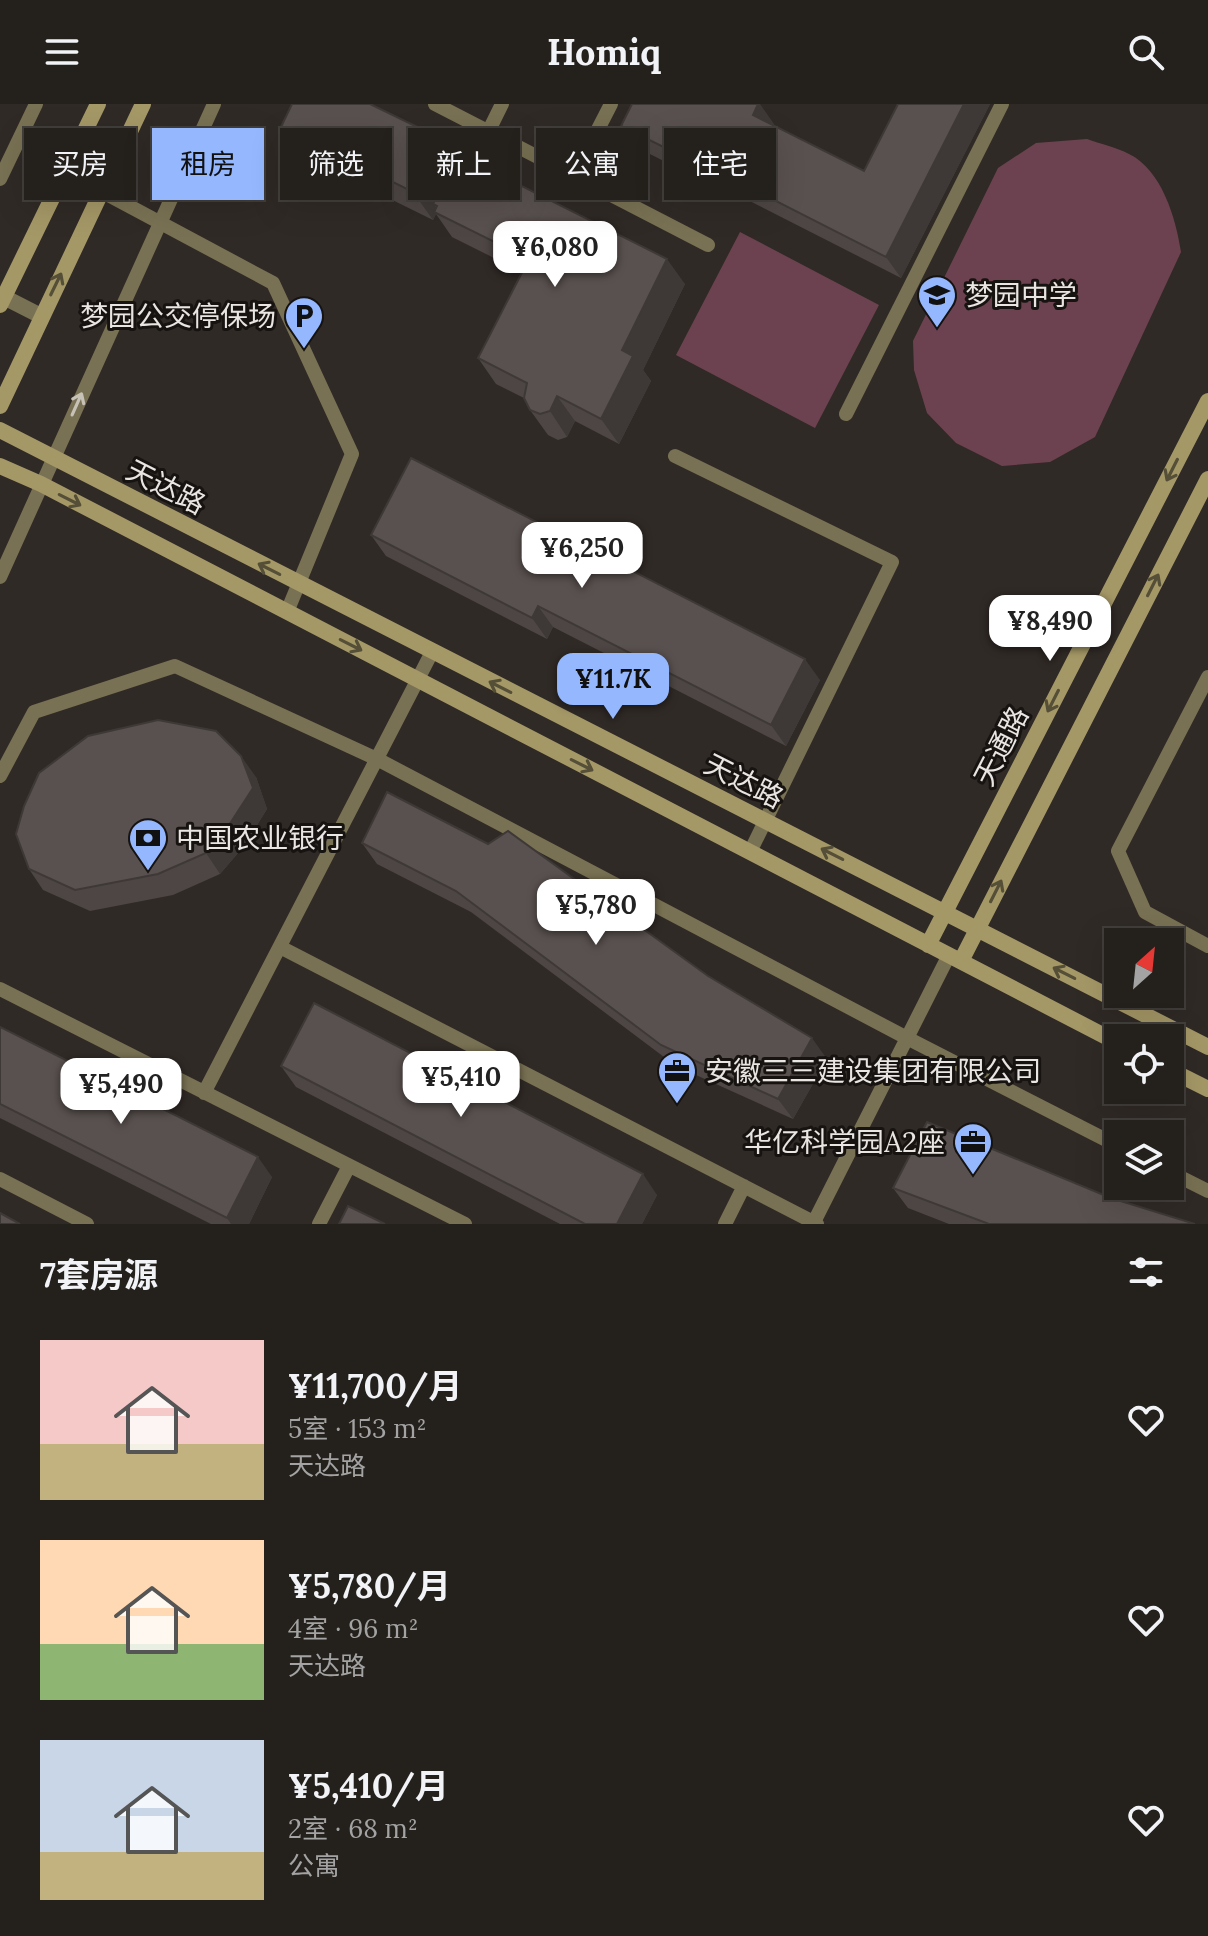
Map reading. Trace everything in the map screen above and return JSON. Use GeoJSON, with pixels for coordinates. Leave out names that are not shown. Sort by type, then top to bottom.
{"type":"FeatureCollection","features":[{"type":"Feature","properties":{"kind":"street"},"geometry":{"type":"LineString","coordinates":[[41,316],[1,299],[98,104]]}},
{"type":"Feature","properties":{"kind":"street"},"geometry":{"type":"LineString","coordinates":[[131,128],[143,104]]}},
{"type":"Feature","properties":{"kind":"street"},"geometry":{"type":"LineString","coordinates":[[0,406],[97,200]]}},
{"type":"Feature","properties":{"kind":"street","name":"天通路"},"geometry":{"type":"LineString","coordinates":[[928,945],[1208,401]]}},
{"type":"Feature","properties":{"kind":"street","name":"天达路"},"geometry":{"type":"LineString","coordinates":[[0,430],[1208,1047]]}},
{"type":"Feature","properties":{"kind":"street","name":"天达路"},"geometry":{"type":"LineString","coordinates":[[0,466],[41,484],[1104,1036]]}},
{"type":"Feature","properties":{"kind":"street"},"geometry":{"type":"LineString","coordinates":[[955,958],[977,928],[1208,479]]}},
{"type":"Feature","properties":{"kind":"street"},"geometry":{"type":"LineString","coordinates":[[1184,1077],[1208,1089]]}},
{"type":"Feature","properties":{"kind":"lane"},"geometry":{"type":"LineString","coordinates":[[0,179],[36,104]]}},
{"type":"Feature","properties":{"kind":"lane"},"geometry":{"type":"LineString","coordinates":[[0,577],[214,104]]}},
{"type":"Feature","properties":{"kind":"lane"},"geometry":{"type":"LineString","coordinates":[[435,104],[480,128]]}},
{"type":"Feature","properties":{"kind":"lane"},"geometry":{"type":"LineString","coordinates":[[490,128],[502,104]]}},
{"type":"Feature","properties":{"kind":"lane"},"geometry":{"type":"LineString","coordinates":[[599,128],[611,104]]}},
{"type":"Feature","properties":{"kind":"lane"},"geometry":{"type":"LineString","coordinates":[[846,414],[1002,104]]}},
{"type":"Feature","properties":{"kind":"lane"},"geometry":{"type":"LineString","coordinates":[[118,200],[273,283],[352,454],[287,612]]}},
{"type":"Feature","properties":{"kind":"lane"},"geometry":{"type":"LineString","coordinates":[[621,200],[708,245]]}},
{"type":"Feature","properties":{"kind":"lane"},"geometry":{"type":"LineString","coordinates":[[675,456],[892,562],[750,852]]}},
{"type":"Feature","properties":{"kind":"lane"},"geometry":{"type":"LineString","coordinates":[[204,1093],[432,652]]}},
{"type":"Feature","properties":{"kind":"lane"},"geometry":{"type":"LineString","coordinates":[[0,776],[34,712],[175,666],[377,759],[1104,1139]]}},
{"type":"Feature","properties":{"kind":"lane"},"geometry":{"type":"LineString","coordinates":[[1208,677],[1118,851],[1145,912],[1208,946]]}},
{"type":"Feature","properties":{"kind":"lane"},"geometry":{"type":"LineString","coordinates":[[280,947],[816,1223],[907,1038],[955,958]]}},
{"type":"Feature","properties":{"kind":"lane"},"geometry":{"type":"LineString","coordinates":[[0,989],[465,1224]]}},
{"type":"Feature","properties":{"kind":"lane"},"geometry":{"type":"LineString","coordinates":[[319,1224],[349,1166]]}},
{"type":"Feature","properties":{"kind":"lane"},"geometry":{"type":"LineString","coordinates":[[0,1179],[87,1224]]}},
{"type":"Feature","properties":{"kind":"lane"},"geometry":{"type":"LineString","coordinates":[[1184,1179],[1208,1191]]}},
{"type":"Feature","properties":{"kind":"lane"},"geometry":{"type":"LineString","coordinates":[[725,1224],[744,1186]]}},
{"type":"Feature","properties":{"kind":"shaded area"},"geometry":{"type":"Polygon","coordinates":[[[1087,139],[1129,154],[1150,171],[1166,197],[1181,252],[1095,437],[1050,462],[1002,466],[956,443],[927,413],[914,370],[913,341],[998,168],[1036,143],[1087,139]]]}},
{"type":"Feature","properties":{"kind":"shaded area"},"geometry":{"type":"Polygon","coordinates":[[[740,232],[879,305],[815,428],[676,355],[740,232]]]}},
{"type":"Feature","properties":{"kind":"building"},"geometry":{"type":"Polygon","coordinates":[[[292,104],[370,104],[420,128],[408,128],[408,190],[392,182],[392,128],[281,127],[292,104]]]}},
{"type":"Feature","properties":{"kind":"building"},"geometry":{"type":"Polygon","coordinates":[[[632,104],[758,104],[753,115],[864,171],[898,104],[964,104],[886,257],[774,200],[776,128],[664,128],[664,147],[648,139],[648,128],[621,126],[632,104]]]}},
{"type":"Feature","properties":{"kind":"building"},"geometry":{"type":"Polygon","coordinates":[[[520,185],[536,193],[536,200],[550,200],[667,259],[622,350],[633,356],[601,419],[557,396],[550,411],[540,414],[530,410],[524,398],[527,383],[478,358],[529,259],[434,212],[437,206],[433,204],[435,200],[520,200],[520,185]]]}},
{"type":"Feature","properties":{"kind":"building"},"geometry":{"type":"Polygon","coordinates":[[[411,458],[805,659],[771,725],[538,606],[532,618],[371,535],[411,458]]]}},
{"type":"Feature","properties":{"kind":"building"},"geometry":{"type":"Polygon","coordinates":[[[158,720],[216,731],[241,756],[253,788],[206,853],[158,874],[75,890],[29,869],[16,834],[39,773],[88,736],[158,720]]]}},
{"type":"Feature","properties":{"kind":"building"},"geometry":{"type":"Polygon","coordinates":[[[387,792],[488,844],[508,831],[708,976],[812,1038],[778,1099],[661,1045],[456,891],[362,843],[387,792]]]}},
{"type":"Feature","properties":{"kind":"building"},"geometry":{"type":"Polygon","coordinates":[[[314,1003],[643,1174],[617,1224],[585,1224],[281,1066],[314,1003]]]}},
{"type":"Feature","properties":{"kind":"building"},"geometry":{"type":"Polygon","coordinates":[[[0,1027],[258,1157],[227,1218],[0,1104],[0,1027]]]}},
{"type":"Feature","properties":{"kind":"building","name":"华亿科学园A2座"},"geometry":{"type":"Polygon","coordinates":[[[927,1122],[1104,1195],[1104,1200],[1117,1200],[1195,1224],[989,1224],[893,1188],[927,1122]]]}},
{"type":"Feature","properties":{"kind":"building"},"geometry":{"type":"Polygon","coordinates":[[[348,1206],[385,1224],[339,1224],[348,1206]]]}},
{"type":"Feature","properties":{"kind":"building"},"geometry":{"type":"Polygon","coordinates":[[[0,1213],[20,1224],[0,1224],[0,1213]]]}},
{"type":"Feature","properties":{"kind":"place","name":"梦园中学"},"geometry":{"type":"Point","coordinates":[937,329]}},
{"type":"Feature","properties":{"kind":"place","name":"梦园公交停保场"},"geometry":{"type":"Point","coordinates":[304,350]}},
{"type":"Feature","properties":{"kind":"place","name":"中国农业银行"},"geometry":{"type":"Point","coordinates":[148,872]}},
{"type":"Feature","properties":{"kind":"place","name":"安徽三三建设集团有限公司"},"geometry":{"type":"Point","coordinates":[677,1105]}},
{"type":"Feature","properties":{"kind":"place","name":"华亿科学园A2座"},"geometry":{"type":"Point","coordinates":[973,1176]}}]}
